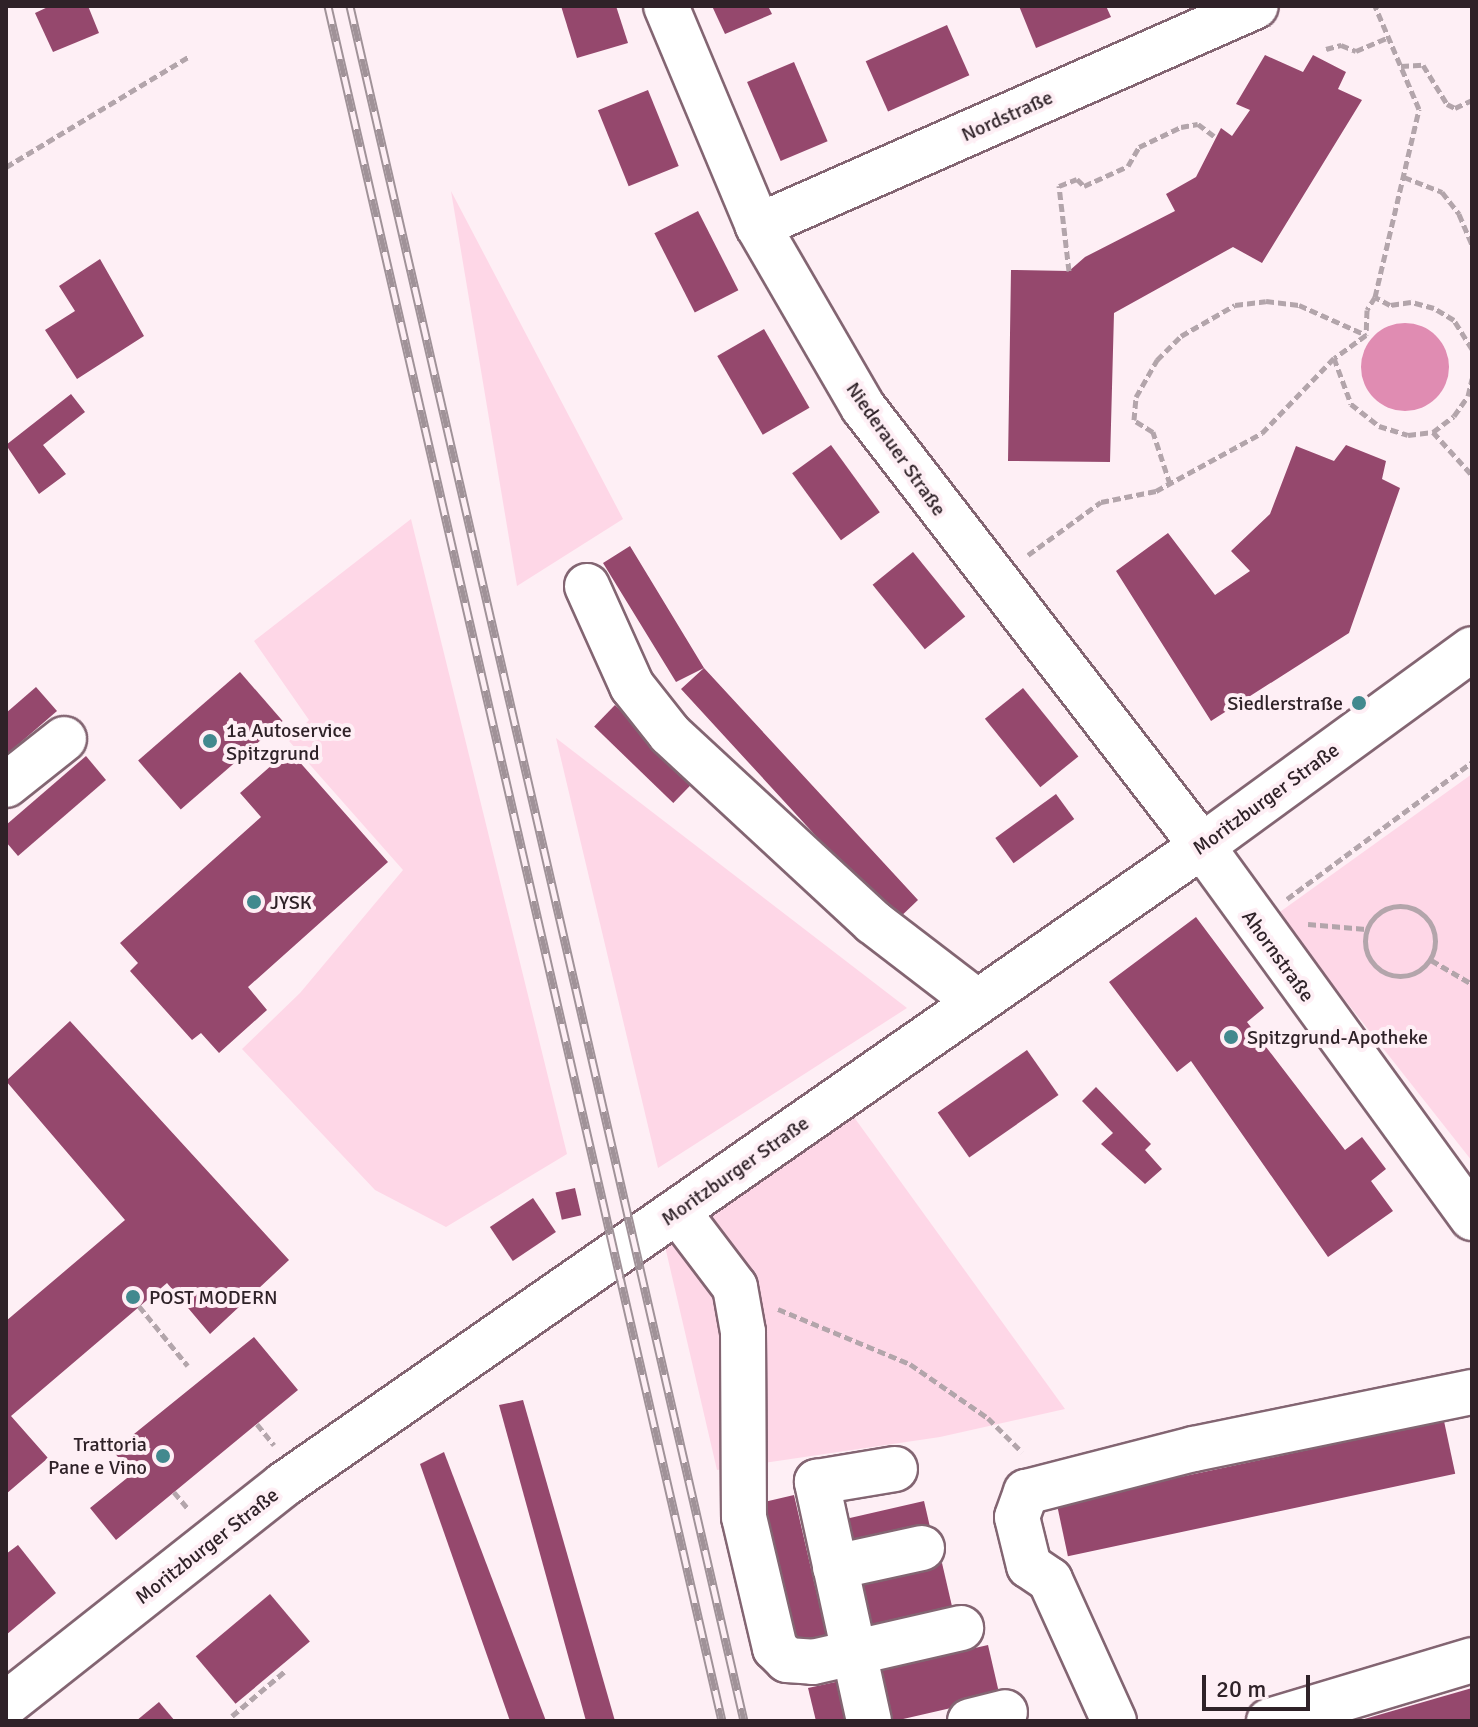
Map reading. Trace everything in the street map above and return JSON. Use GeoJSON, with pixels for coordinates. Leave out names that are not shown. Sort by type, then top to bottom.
{"type":"FeatureCollection","features":[{"type":"Feature","properties":{"kind":"street","name":"Niederauer Straße"},"geometry":{"type":"LineString","coordinates":[[666,6],[758,226],[863,407],[994,582],[1202,846]]}},
{"type":"Feature","properties":{"kind":"street","name":"Nordstraße"},"geometry":{"type":"LineString","coordinates":[[758,226],[1256,6]]}},
{"type":"Feature","properties":{"kind":"street"},"geometry":{"type":"LineString","coordinates":[[587,586],[632,686],[670,734],[873,922],[976,1001]]}},
{"type":"Feature","properties":{"kind":"street","name":"Moritzburger Straße"},"geometry":{"type":"LineString","coordinates":[[6,1704],[283,1485],[1202,846],[1472,649]]}},
{"type":"Feature","properties":{"kind":"street"},"geometry":{"type":"LineString","coordinates":[[6,785],[64,739]]}},
{"type":"Feature","properties":{"kind":"street","name":"Ahornstraße"},"geometry":{"type":"LineString","coordinates":[[1202,846],[1255,924],[1472,1218]]}},
{"type":"Feature","properties":{"kind":"street"},"geometry":{"type":"LineString","coordinates":[[678,1212],[735,1287],[743,1332],[744,1517],[775,1648],[787,1660],[800,1661],[854,1654],[961,1628]]}},
{"type":"Feature","properties":{"kind":"street"},"geometry":{"type":"LineString","coordinates":[[1114,1721],[1050,1580],[1029,1566],[1017,1517],[1026,1492],[1194,1449],[1472,1392]]}},
{"type":"Feature","properties":{"kind":"street"},"geometry":{"type":"LineString","coordinates":[[869,1721],[817,1482],[895,1469]]}},
{"type":"Feature","properties":{"kind":"street"},"geometry":{"type":"LineString","coordinates":[[835,1567],[922,1548]]}},
{"type":"Feature","properties":{"kind":"street"},"geometry":{"type":"LineString","coordinates":[[1269,1721],[1472,1660]]}},
{"type":"Feature","properties":{"kind":"path"},"geometry":{"type":"LineString","coordinates":[[1366,335],[1367,310],[1375,297],[1419,109],[1375,6]]}},
{"type":"Feature","properties":{"kind":"path"},"geometry":{"type":"LineString","coordinates":[[1326,49],[1341,45],[1356,51],[1389,37]]}},
{"type":"Feature","properties":{"kind":"path"},"geometry":{"type":"LineString","coordinates":[[6,167],[188,57]]}},
{"type":"Feature","properties":{"kind":"path"},"geometry":{"type":"LineString","coordinates":[[1401,66],[1423,65],[1447,104],[1455,108],[1472,100]]}},
{"type":"Feature","properties":{"kind":"path"},"geometry":{"type":"LineString","coordinates":[[1069,271],[1059,186],[1077,179],[1084,186],[1128,166],[1139,147],[1181,127],[1198,124],[1214,136]]}},
{"type":"Feature","properties":{"kind":"path"},"geometry":{"type":"LineString","coordinates":[[1404,177],[1442,192],[1459,214],[1472,244]]}},
{"type":"Feature","properties":{"kind":"path"},"geometry":{"type":"LineString","coordinates":[[1375,297],[1390,305],[1411,302],[1434,308],[1454,320],[1472,349]]}},
{"type":"Feature","properties":{"kind":"path"},"geometry":{"type":"LineString","coordinates":[[1170,484],[1153,432],[1134,420],[1136,397],[1150,372],[1181,336],[1235,305],[1266,301],[1299,305],[1366,335]]}},
{"type":"Feature","properties":{"kind":"path"},"geometry":{"type":"LineString","coordinates":[[994,582],[1101,502],[1170,484],[1262,433],[1334,358],[1366,335]]}},
{"type":"Feature","properties":{"kind":"path"},"geometry":{"type":"LineString","coordinates":[[1334,358],[1351,404],[1379,426],[1408,435],[1433,432],[1454,416],[1468,396],[1472,378]]}},
{"type":"Feature","properties":{"kind":"path"},"geometry":{"type":"LineString","coordinates":[[1433,432],[1472,475]]}},
{"type":"Feature","properties":{"kind":"path"},"geometry":{"type":"LineString","coordinates":[[1255,924],[1472,762]]}},
{"type":"Feature","properties":{"kind":"path"},"geometry":{"type":"LineString","coordinates":[[1400,905],[1425,915],[1435,934],[1431,960],[1406,976],[1378,969],[1364,941],[1375,915],[1400,905]]}},
{"type":"Feature","properties":{"kind":"path"},"geometry":{"type":"LineString","coordinates":[[1431,960],[1472,984]]}},
{"type":"Feature","properties":{"kind":"path"},"geometry":{"type":"LineString","coordinates":[[735,1287],[910,1364],[1008,1437]]}},
{"type":"Feature","properties":{"kind":"path"},"geometry":{"type":"LineString","coordinates":[[139,1306],[188,1366]]}},
{"type":"Feature","properties":{"kind":"path"},"geometry":{"type":"LineString","coordinates":[[257,1424],[283,1456]]}},
{"type":"Feature","properties":{"kind":"path"},"geometry":{"type":"LineString","coordinates":[[174,1492],[196,1519]]}},
{"type":"Feature","properties":{"kind":"path"},"geometry":{"type":"LineString","coordinates":[[232,1716],[285,1671]]}},
{"type":"Feature","properties":{"kind":"shaded area"},"geometry":{"type":"Polygon","coordinates":[[[451,191],[623,519],[517,586],[451,191]]]}},
{"type":"Feature","properties":{"kind":"shaded area"},"geometry":{"type":"Polygon","coordinates":[[[1405,323],[1422,327],[1436,336],[1445,350],[1449,367],[1445,384],[1436,398],[1422,407],[1405,411],[1388,407],[1374,398],[1365,384],[1361,367],[1365,350],[1374,336],[1388,327],[1405,323]]]}},
{"type":"Feature","properties":{"kind":"shaded area"},"geometry":{"type":"Polygon","coordinates":[[[411,519],[567,1154],[446,1227],[375,1190],[242,1049],[300,993],[403,870],[289,741],[309,720],[254,641],[411,519]]]}},
{"type":"Feature","properties":{"kind":"shaded area"},"geometry":{"type":"Polygon","coordinates":[[[556,738],[907,1008],[658,1168],[556,738]]]}},
{"type":"Feature","properties":{"kind":"shaded area"},"geometry":{"type":"Polygon","coordinates":[[[1472,774],[1472,1161],[1277,914],[1472,774]]]}},
{"type":"Feature","properties":{"kind":"shaded area"},"geometry":{"type":"Polygon","coordinates":[[[851,1113],[1065,1409],[940,1437],[717,1470],[664,1242],[851,1113]]]}},
{"type":"Feature","properties":{"kind":"building"},"geometry":{"type":"Polygon","coordinates":[[[50,6],[88,6],[99,33],[53,52],[35,13],[50,6]]]}},
{"type":"Feature","properties":{"kind":"building"},"geometry":{"type":"Polygon","coordinates":[[[561,6],[616,6],[628,43],[577,58],[561,6]]]}},
{"type":"Feature","properties":{"kind":"building"},"geometry":{"type":"Polygon","coordinates":[[[712,6],[768,6],[772,14],[725,34],[712,6]]]}},
{"type":"Feature","properties":{"kind":"building"},"geometry":{"type":"Polygon","coordinates":[[[1019,6],[1106,6],[1111,17],[1036,48],[1019,6]]]}},
{"type":"Feature","properties":{"kind":"building"},"geometry":{"type":"Polygon","coordinates":[[[947,25],[969,75],[888,111],[866,61],[947,25]]]}},
{"type":"Feature","properties":{"kind":"building"},"geometry":{"type":"Polygon","coordinates":[[[1265,55],[1303,72],[1313,55],[1346,72],[1338,89],[1362,100],[1262,263],[1233,247],[1114,313],[1110,462],[1008,461],[1011,270],[1069,271],[1085,257],[1175,211],[1166,194],[1196,177],[1221,128],[1232,136],[1250,110],[1236,104],[1265,55]]]}},
{"type":"Feature","properties":{"kind":"building"},"geometry":{"type":"Polygon","coordinates":[[[794,62],[828,141],[781,161],[747,82],[794,62]]]}},
{"type":"Feature","properties":{"kind":"building"},"geometry":{"type":"Polygon","coordinates":[[[648,90],[679,166],[629,186],[598,110],[648,90]]]}},
{"type":"Feature","properties":{"kind":"building"},"geometry":{"type":"Polygon","coordinates":[[[698,211],[738,290],[695,313],[654,233],[698,211]]]}},
{"type":"Feature","properties":{"kind":"building"},"geometry":{"type":"Polygon","coordinates":[[[100,259],[144,336],[77,379],[45,330],[75,311],[59,286],[100,259]]]}},
{"type":"Feature","properties":{"kind":"building"},"geometry":{"type":"Polygon","coordinates":[[[764,329],[810,408],[763,435],[717,356],[764,329]]]}},
{"type":"Feature","properties":{"kind":"building"},"geometry":{"type":"Polygon","coordinates":[[[71,394],[85,412],[43,445],[66,474],[39,494],[6,445],[71,394]]]}},
{"type":"Feature","properties":{"kind":"building"},"geometry":{"type":"Polygon","coordinates":[[[831,445],[880,512],[841,540],[792,473],[831,445]]]}},
{"type":"Feature","properties":{"kind":"building"},"geometry":{"type":"Polygon","coordinates":[[[1346,445],[1386,461],[1382,479],[1400,488],[1349,633],[1211,721],[1116,571],[1168,533],[1215,595],[1250,571],[1231,551],[1270,514],[1296,446],[1334,461],[1346,445]]]}},
{"type":"Feature","properties":{"kind":"building"},"geometry":{"type":"Polygon","coordinates":[[[630,546],[704,668],[676,682],[603,563],[630,546]]]}},
{"type":"Feature","properties":{"kind":"building"},"geometry":{"type":"Polygon","coordinates":[[[913,552],[965,617],[925,649],[873,585],[913,552]]]}},
{"type":"Feature","properties":{"kind":"building"},"geometry":{"type":"Polygon","coordinates":[[[704,668],[918,900],[895,922],[681,689],[704,668]]]}},
{"type":"Feature","properties":{"kind":"building","name":"1a Autoservice Spitzgrund"},"geometry":{"type":"Polygon","coordinates":[[[240,672],[283,721],[181,810],[138,761],[240,672]]]}},
{"type":"Feature","properties":{"kind":"building"},"geometry":{"type":"Polygon","coordinates":[[[36,687],[57,711],[6,755],[6,713],[36,687]]]}},
{"type":"Feature","properties":{"kind":"building"},"geometry":{"type":"Polygon","coordinates":[[[1023,688],[1078,756],[1040,787],[985,719],[1023,688]]]}},
{"type":"Feature","properties":{"kind":"building"},"geometry":{"type":"Polygon","coordinates":[[[615,705],[694,781],[673,803],[594,727],[615,705]]]}},
{"type":"Feature","properties":{"kind":"building","name":"JYSK"},"geometry":{"type":"Polygon","coordinates":[[[289,750],[388,862],[248,987],[267,1010],[219,1053],[201,1033],[192,1040],[130,971],[138,963],[120,943],[261,817],[240,793],[289,750]]]}},
{"type":"Feature","properties":{"kind":"building"},"geometry":{"type":"Polygon","coordinates":[[[86,756],[106,780],[18,856],[6,842],[6,825],[86,756]]]}},
{"type":"Feature","properties":{"kind":"building"},"geometry":{"type":"Polygon","coordinates":[[[1056,794],[1074,819],[1014,863],[995,838],[1056,794]]]}},
{"type":"Feature","properties":{"kind":"building"},"geometry":{"type":"Polygon","coordinates":[[[1196,917],[1264,1008],[1247,1022],[1345,1150],[1362,1137],[1386,1169],[1371,1181],[1393,1211],[1328,1257],[1191,1061],[1177,1072],[1109,982],[1196,917]]]}},
{"type":"Feature","properties":{"kind":"building"},"geometry":{"type":"Polygon","coordinates":[[[70,1021],[289,1260],[210,1334],[167,1283],[11,1416],[48,1458],[6,1494],[6,1321],[125,1220],[6,1081],[70,1021]]]}},
{"type":"Feature","properties":{"kind":"building"},"geometry":{"type":"Polygon","coordinates":[[[1027,1050],[1059,1095],[969,1158],[938,1113],[1027,1050]]]}},
{"type":"Feature","properties":{"kind":"building"},"geometry":{"type":"Polygon","coordinates":[[[1096,1087],[1151,1144],[1145,1150],[1162,1169],[1145,1184],[1101,1144],[1113,1133],[1082,1101],[1096,1087]]]}},
{"type":"Feature","properties":{"kind":"building"},"geometry":{"type":"Polygon","coordinates":[[[575,1188],[581,1215],[562,1220],[556,1192],[575,1188]]]}},
{"type":"Feature","properties":{"kind":"building"},"geometry":{"type":"Polygon","coordinates":[[[533,1198],[556,1232],[513,1261],[490,1227],[533,1198]]]}},
{"type":"Feature","properties":{"kind":"building"},"geometry":{"type":"Polygon","coordinates":[[[254,1337],[298,1390],[116,1540],[90,1508],[132,1474],[113,1451],[254,1337]]]}},
{"type":"Feature","properties":{"kind":"building"},"geometry":{"type":"Polygon","coordinates":[[[523,1400],[615,1721],[586,1721],[499,1405],[523,1400]]]}},
{"type":"Feature","properties":{"kind":"building"},"geometry":{"type":"Polygon","coordinates":[[[1444,1421],[1455,1474],[1068,1556],[1057,1503],[1444,1421]]]}},
{"type":"Feature","properties":{"kind":"building"},"geometry":{"type":"Polygon","coordinates":[[[444,1452],[546,1721],[510,1721],[420,1464],[444,1452]]]}},
{"type":"Feature","properties":{"kind":"building"},"geometry":{"type":"Polygon","coordinates":[[[794,1495],[828,1641],[795,1649],[761,1503],[794,1495]]]}},
{"type":"Feature","properties":{"kind":"building"},"geometry":{"type":"Polygon","coordinates":[[[924,1501],[930,1528],[847,1547],[841,1520],[924,1501]]]}},
{"type":"Feature","properties":{"kind":"building"},"geometry":{"type":"Polygon","coordinates":[[[18,1545],[56,1593],[6,1635],[6,1554],[18,1545]]]}},
{"type":"Feature","properties":{"kind":"building"},"geometry":{"type":"Polygon","coordinates":[[[942,1563],[954,1616],[866,1636],[854,1583],[942,1563]]]}},
{"type":"Feature","properties":{"kind":"building"},"geometry":{"type":"Polygon","coordinates":[[[270,1594],[310,1641],[236,1704],[196,1656],[270,1594]]]}},
{"type":"Feature","properties":{"kind":"building"},"geometry":{"type":"Polygon","coordinates":[[[988,1645],[1000,1697],[886,1721],[875,1671],[988,1645]]]}},
{"type":"Feature","properties":{"kind":"building"},"geometry":{"type":"Polygon","coordinates":[[[840,1681],[849,1721],[816,1721],[808,1688],[840,1681]]]}},
{"type":"Feature","properties":{"kind":"building"},"geometry":{"type":"Polygon","coordinates":[[[1472,1688],[1472,1721],[1361,1721],[1361,1720],[1472,1688]]]}},
{"type":"Feature","properties":{"kind":"building"},"geometry":{"type":"Polygon","coordinates":[[[159,1702],[175,1721],[136,1721],[159,1702]]]}},
{"type":"Feature","properties":{"kind":"railway"},"geometry":{"type":"LineString","coordinates":[[328,6],[722,1721]]}},
{"type":"Feature","properties":{"kind":"railway"},"geometry":{"type":"LineString","coordinates":[[350,6],[744,1721]]}},
{"type":"Feature","properties":{"kind":"place","name":"Siedlerstraße"},"geometry":{"type":"Point","coordinates":[1359,703]}},
{"type":"Feature","properties":{"kind":"place","name":"1a Autoservice Spitzgrund"},"geometry":{"type":"Point","coordinates":[210,741]}},
{"type":"Feature","properties":{"kind":"place","name":"JYSK"},"geometry":{"type":"Point","coordinates":[254,902]}},
{"type":"Feature","properties":{"kind":"place","name":"Spitzgrund-Apotheke"},"geometry":{"type":"Point","coordinates":[1231,1037]}},
{"type":"Feature","properties":{"kind":"place","name":"POST MODERN"},"geometry":{"type":"Point","coordinates":[133,1297]}},
{"type":"Feature","properties":{"kind":"place","name":"Trattoria Pane e Vino"},"geometry":{"type":"Point","coordinates":[163,1456]}}]}
